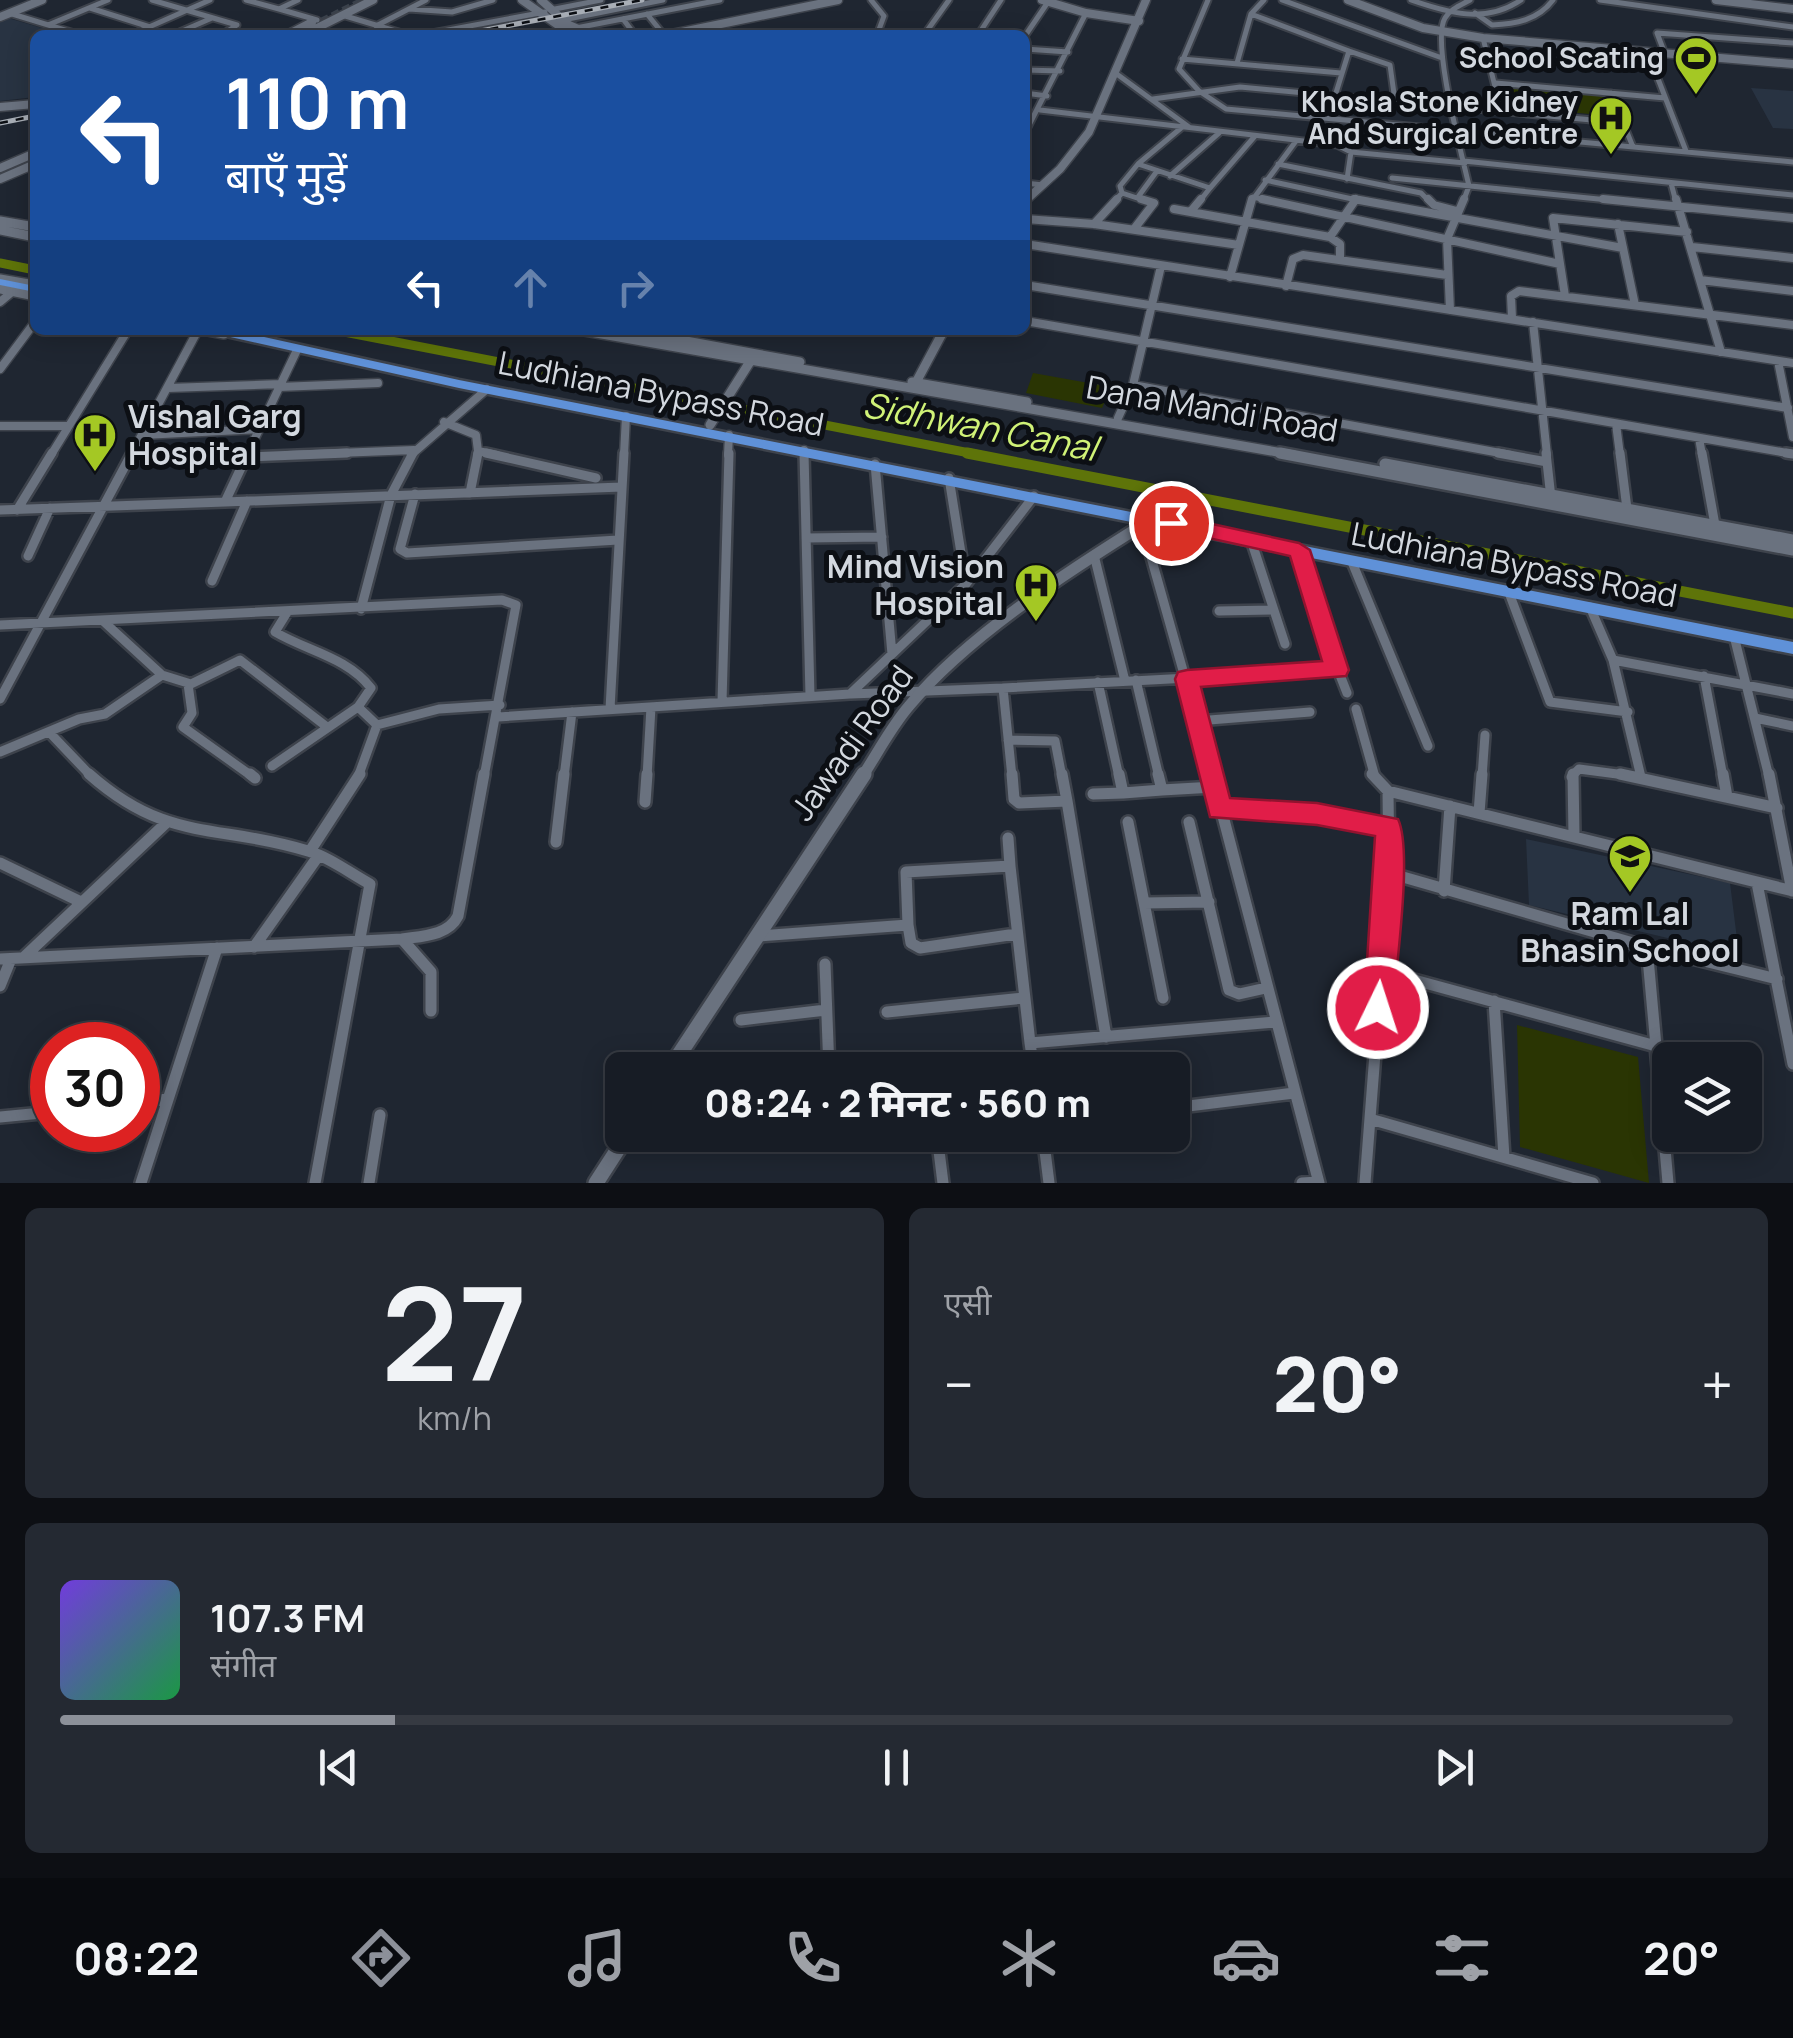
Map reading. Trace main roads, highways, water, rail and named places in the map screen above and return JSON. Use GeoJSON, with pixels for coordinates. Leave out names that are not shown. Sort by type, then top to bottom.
{"type":"FeatureCollection","features":[{"type":"Feature","properties":{"kind":"highway"},"geometry":{"type":"LineString","coordinates":[[0,283],[30,289]]}},
{"type":"Feature","properties":{"kind":"highway","name":"Ludhiana Bypass Road"},"geometry":{"type":"LineString","coordinates":[[239,335],[296,350],[948,478],[1147,522],[1734,636],[1793,644]]}},
{"type":"Feature","properties":{"kind":"highway","name":"Ludhiana Bypass Road"},"geometry":{"type":"LineString","coordinates":[[270,335],[498,384],[713,420],[1793,644]]}},
{"type":"Feature","properties":{"kind":"waterway","name":"Sidhwan Canal"},"geometry":{"type":"LineString","coordinates":[[0,263],[30,269]]}},
{"type":"Feature","properties":{"kind":"waterway","name":"Sidhwan Canal"},"geometry":{"type":"LineString","coordinates":[[360,335],[980,455]]}},
{"type":"Feature","properties":{"kind":"waterway","name":"Sidhwan Canal"},"geometry":{"type":"LineString","coordinates":[[967,453],[1793,613]]}},
{"type":"Feature","properties":{"kind":"tunnel"},"geometry":{"type":"LineString","coordinates":[[311,27],[361,2]]}},
{"type":"Feature","properties":{"kind":"railway"},"geometry":{"type":"LineString","coordinates":[[485,30],[642,0]]}},
{"type":"Feature","properties":{"kind":"railway"},"geometry":{"type":"LineString","coordinates":[[0,123],[30,117]]}},
{"type":"Feature","properties":{"kind":"place","name":"School Scating"},"geometry":{"type":"Point","coordinates":[1696,96]}},
{"type":"Feature","properties":{"kind":"place","name":"Khosla Stone Kidney And Surgical Centre"},"geometry":{"type":"Point","coordinates":[1611,156]}},
{"type":"Feature","properties":{"kind":"place","name":"Vishal Garg Hospital"},"geometry":{"type":"Point","coordinates":[95,473]}},
{"type":"Feature","properties":{"kind":"place","name":"Mind Vision Hospital"},"geometry":{"type":"Point","coordinates":[1036,623]}},
{"type":"Feature","properties":{"kind":"place","name":"Ram Lal Bhasin School"},"geometry":{"type":"Point","coordinates":[1630,894]}}]}
